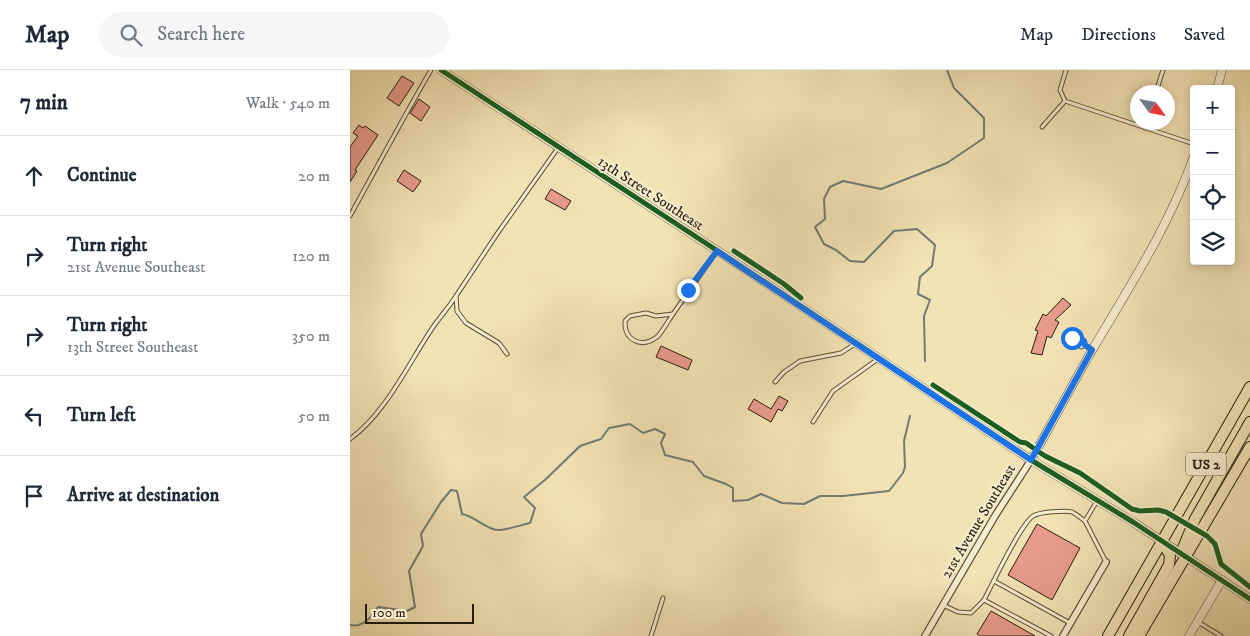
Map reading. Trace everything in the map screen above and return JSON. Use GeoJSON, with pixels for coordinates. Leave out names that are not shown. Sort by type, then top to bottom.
{"type":"FeatureCollection","features":[{"type":"Feature","properties":{"kind":"highway","name":"US 2"},"geometry":{"type":"LineString","coordinates":[[1108,636],[1250,387]]}},
{"type":"Feature","properties":{"kind":"highway"},"geometry":{"type":"LineString","coordinates":[[1186,557],[1183,548],[1195,519],[1250,422]]}},
{"type":"Feature","properties":{"kind":"highway","name":"US 2"},"geometry":{"type":"LineString","coordinates":[[1139,636],[1250,447]]}},
{"type":"Feature","properties":{"kind":"highway"},"geometry":{"type":"LineString","coordinates":[[1129,636],[1169,565],[1170,556],[1162,541]]}},
{"type":"Feature","properties":{"kind":"street","name":"13th Street Southeast"},"geometry":{"type":"LineString","coordinates":[[441,70],[1031,460],[1162,541],[1250,599]]}},
{"type":"Feature","properties":{"kind":"street"},"geometry":{"type":"LineString","coordinates":[[1217,85],[1222,70]]}},
{"type":"Feature","properties":{"kind":"street","name":"21st Avenue Southeast"},"geometry":{"type":"LineString","coordinates":[[925,636],[1031,460],[1092,350],[1143,264],[1190,166]]}},
{"type":"Feature","properties":{"kind":"street"},"geometry":{"type":"LineString","coordinates":[[1063,636],[1106,562]]}},
{"type":"Feature","properties":{"kind":"street"},"geometry":{"type":"LineString","coordinates":[[1189,636],[1222,580]]}},
{"type":"Feature","properties":{"kind":"lane"},"geometry":{"type":"LineString","coordinates":[[350,216],[384,156],[402,118],[431,70]]}},
{"type":"Feature","properties":{"kind":"lane"},"geometry":{"type":"LineString","coordinates":[[1066,70],[1060,90],[1065,101],[1130,123]]}},
{"type":"Feature","properties":{"kind":"lane"},"geometry":{"type":"LineString","coordinates":[[1158,85],[1163,70]]}},
{"type":"Feature","properties":{"kind":"lane"},"geometry":{"type":"LineString","coordinates":[[1042,127],[1065,101]]}},
{"type":"Feature","properties":{"kind":"lane"},"geometry":{"type":"LineString","coordinates":[[1151,130],[1190,143]]}},
{"type":"Feature","properties":{"kind":"lane"},"geometry":{"type":"LineString","coordinates":[[350,439],[364,429],[405,374],[433,328],[558,147]]}},
{"type":"Feature","properties":{"kind":"lane"},"geometry":{"type":"LineString","coordinates":[[673,314],[656,316],[646,313],[630,316],[625,321],[625,330],[630,337],[638,342],[647,342],[657,336],[673,314],[717,251]]}},
{"type":"Feature","properties":{"kind":"lane"},"geometry":{"type":"LineString","coordinates":[[456,296],[456,311],[466,323],[499,343],[507,354]]}},
{"type":"Feature","properties":{"kind":"lane"},"geometry":{"type":"LineString","coordinates":[[1071,337],[1072,342],[1080,347],[1085,345],[1092,350]]}},
{"type":"Feature","properties":{"kind":"lane"},"geometry":{"type":"LineString","coordinates":[[775,382],[784,372],[800,361],[841,353],[856,344]]}},
{"type":"Feature","properties":{"kind":"lane"},"geometry":{"type":"LineString","coordinates":[[813,422],[834,391],[879,359]]}},
{"type":"Feature","properties":{"kind":"lane"},"geometry":{"type":"LineString","coordinates":[[1085,521],[1097,500]]}},
{"type":"Feature","properties":{"kind":"lane"},"geometry":{"type":"LineString","coordinates":[[943,605],[958,612],[971,613],[984,600],[1010,549],[1025,526],[1034,516],[1048,512],[1072,512],[1085,521],[1106,562]]}},
{"type":"Feature","properties":{"kind":"lane"},"geometry":{"type":"LineString","coordinates":[[994,581],[1070,624]]}},
{"type":"Feature","properties":{"kind":"lane"},"geometry":{"type":"LineString","coordinates":[[651,636],[663,598]]}},
{"type":"Feature","properties":{"kind":"lane"},"geometry":{"type":"LineString","coordinates":[[984,600],[1051,636]]}},
{"type":"Feature","properties":{"kind":"lane"},"geometry":{"type":"LineString","coordinates":[[1198,622],[1221,636]]}},
{"type":"Feature","properties":{"kind":"building"},"geometry":{"type":"Polygon","coordinates":[[[402,76],[414,83],[399,106],[387,98],[402,76]]]}},
{"type":"Feature","properties":{"kind":"building"},"geometry":{"type":"Polygon","coordinates":[[[419,99],[430,107],[421,121],[410,113],[419,99]]]}},
{"type":"Feature","properties":{"kind":"building"},"geometry":{"type":"Polygon","coordinates":[[[359,125],[363,128],[365,126],[378,135],[355,170],[357,171],[350,182],[350,147],[358,136],[353,133],[359,125]]]}},
{"type":"Feature","properties":{"kind":"building"},"geometry":{"type":"Polygon","coordinates":[[[404,170],[421,181],[413,192],[397,181],[404,170]]]}},
{"type":"Feature","properties":{"kind":"building"},"geometry":{"type":"Polygon","coordinates":[[[551,189],[571,201],[565,210],[545,199],[551,189]]]}},
{"type":"Feature","properties":{"kind":"building"},"geometry":{"type":"Polygon","coordinates":[[[1063,298],[1071,305],[1055,320],[1059,322],[1051,338],[1047,336],[1042,355],[1031,353],[1038,331],[1035,330],[1043,314],[1046,316],[1063,298]]]}},
{"type":"Feature","properties":{"kind":"building"},"geometry":{"type":"Polygon","coordinates":[[[661,346],[692,360],[688,370],[656,357],[661,346]]]}},
{"type":"Feature","properties":{"kind":"building"},"geometry":{"type":"Polygon","coordinates":[[[779,396],[788,401],[782,411],[778,409],[771,422],[748,409],[754,399],[771,409],[779,396]]]}},
{"type":"Feature","properties":{"kind":"building"},"geometry":{"type":"Polygon","coordinates":[[[1037,524],[1080,548],[1052,600],[1008,575],[1037,524]]]}},
{"type":"Feature","properties":{"kind":"building"},"geometry":{"type":"Polygon","coordinates":[[[991,611],[1035,636],[980,636],[977,634],[991,611]]]}},
{"type":"Feature","properties":{"kind":"waterway"},"geometry":{"type":"LineString","coordinates":[[925,361],[924,316],[930,300],[918,294],[920,277],[932,266],[935,245],[917,229],[894,231],[864,262],[850,261],[836,250],[824,244],[815,227],[825,219],[824,199],[830,187],[843,181],[881,189],[947,163],[984,138],[984,118],[954,88],[947,70]]}},
{"type":"Feature","properties":{"kind":"waterway"},"geometry":{"type":"LineString","coordinates":[[350,625],[363,623],[370,618],[378,607],[407,611],[415,607],[409,571],[423,546],[421,534],[441,502],[451,490],[457,491],[462,514],[489,528],[502,530],[530,523],[535,508],[524,497],[546,479],[580,446],[601,439],[609,428],[630,424],[643,433],[655,429],[665,434],[661,443],[665,455],[693,462],[704,476],[733,488],[733,501],[748,500],[761,494],[782,503],[804,504],[820,496],[843,496],[889,491],[903,473],[905,467],[904,441],[910,416]]}},
{"type":"Feature","properties":{"kind":"cycle path"},"geometry":{"type":"LineString","coordinates":[[441,70],[727,257],[1031,460],[1133,522],[1250,599]]}},
{"type":"Feature","properties":{"kind":"cycle path"},"geometry":{"type":"LineString","coordinates":[[734,251],[784,284],[801,298]]}},
{"type":"Feature","properties":{"kind":"cycle path"},"geometry":{"type":"LineString","coordinates":[[933,385],[1020,442],[1026,443],[1045,456],[1080,473],[1132,509],[1166,512],[1207,536],[1215,544],[1221,564],[1250,587]]}},
{"type":"Feature","properties":{"kind":"route"},"geometry":{"type":"LineString","coordinates":[[688,290],[717,251],[1031,460],[1092,350],[1077,336],[1072,338]]}}]}
